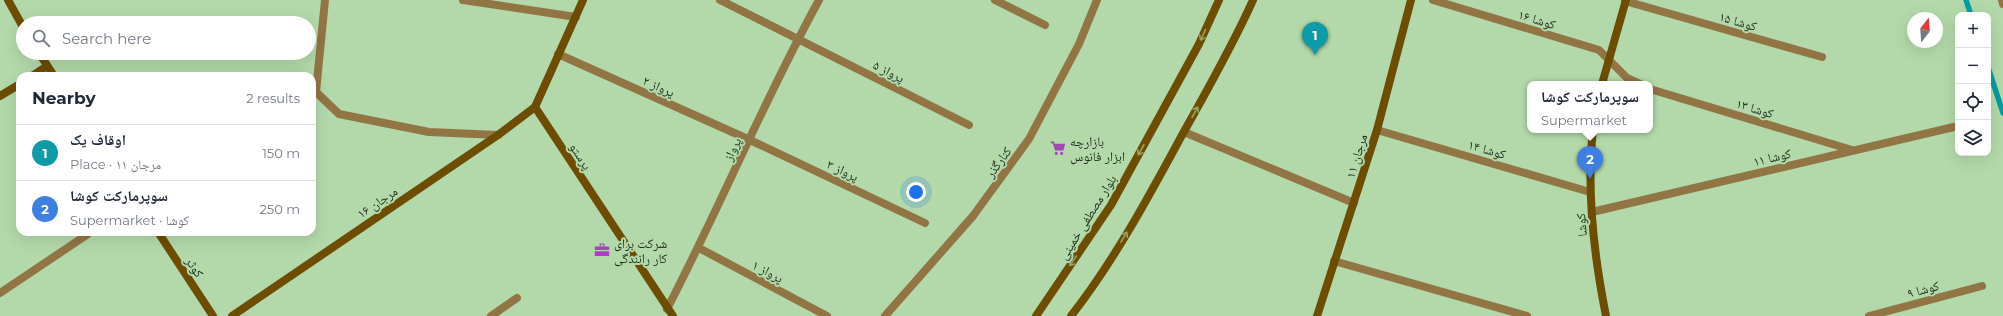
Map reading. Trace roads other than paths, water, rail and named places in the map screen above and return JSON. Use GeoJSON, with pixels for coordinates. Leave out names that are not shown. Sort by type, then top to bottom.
{"type":"FeatureCollection","features":[{"type":"Feature","properties":{"kind":"street"},"geometry":{"type":"LineString","coordinates":[[8,0],[17,16]]}},
{"type":"Feature","properties":{"kind":"street"},"geometry":{"type":"LineString","coordinates":[[316,76],[325,0]]}},
{"type":"Feature","properties":{"kind":"street"},"geometry":{"type":"LineString","coordinates":[[463,0],[576,16]]}},
{"type":"Feature","properties":{"kind":"street"},"geometry":{"type":"LineString","coordinates":[[535,107],[583,0]]}},
{"type":"Feature","properties":{"kind":"street","name":"پرواز ۵"},"geometry":{"type":"LineString","coordinates":[[720,0],[969,125]]}},
{"type":"Feature","properties":{"kind":"street","name":"پرواز"},"geometry":{"type":"LineString","coordinates":[[667,309],[699,248],[798,39],[819,0]]}},
{"type":"Feature","properties":{"kind":"street"},"geometry":{"type":"LineString","coordinates":[[995,0],[1045,25]]}},
{"type":"Feature","properties":{"kind":"street","name":"کنارگذر"},"geometry":{"type":"LineString","coordinates":[[885,316],[973,216],[1029,139],[1079,44],[1096,0]]}},
{"type":"Feature","properties":{"kind":"street","name":"بلوار مصطفی خمینی"},"geometry":{"type":"LineString","coordinates":[[1036,316],[1111,205],[1199,44],[1219,0]]}},
{"type":"Feature","properties":{"kind":"street"},"geometry":{"type":"LineString","coordinates":[[1071,316],[1086,296],[1148,197],[1235,40],[1253,0]]}},
{"type":"Feature","properties":{"kind":"street","name":"مرجان ۱۱"},"geometry":{"type":"LineString","coordinates":[[1317,316],[1377,130],[1411,0]]}},
{"type":"Feature","properties":{"kind":"street","name":"کوشا ۱۶"},"geometry":{"type":"LineString","coordinates":[[1433,0],[1599,50],[1609,58]]}},
{"type":"Feature","properties":{"kind":"street"},"geometry":{"type":"LineString","coordinates":[[1603,81],[1626,0]]}},
{"type":"Feature","properties":{"kind":"street","name":"کوشا ۱۵"},"geometry":{"type":"LineString","coordinates":[[1626,0],[1822,57]]}},
{"type":"Feature","properties":{"kind":"street"},"geometry":{"type":"LineString","coordinates":[[2002,0],[2003,4]]}},
{"type":"Feature","properties":{"kind":"street","name":"پرواز ۲"},"geometry":{"type":"LineString","coordinates":[[558,54],[750,140]]}},
{"type":"Feature","properties":{"kind":"street"},"geometry":{"type":"LineString","coordinates":[[1609,58],[1627,78],[1634,81]]}},
{"type":"Feature","properties":{"kind":"street"},"geometry":{"type":"LineString","coordinates":[[43,60],[51,72]]}},
{"type":"Feature","properties":{"kind":"street"},"geometry":{"type":"LineString","coordinates":[[38,72],[47,66]]}},
{"type":"Feature","properties":{"kind":"street"},"geometry":{"type":"LineString","coordinates":[[0,96],[16,86]]}},
{"type":"Feature","properties":{"kind":"street","name":"کوشا ۱۳"},"geometry":{"type":"LineString","coordinates":[[1653,89],[1853,150]]}},
{"type":"Feature","properties":{"kind":"street"},"geometry":{"type":"LineString","coordinates":[[316,95],[339,114],[429,132],[498,135]]}},
{"type":"Feature","properties":{"kind":"street","name":"مرجان ۱۶"},"geometry":{"type":"LineString","coordinates":[[232,316],[498,135],[535,107]]}},
{"type":"Feature","properties":{"kind":"street","name":"پرستو"},"geometry":{"type":"LineString","coordinates":[[535,107],[673,316]]}},
{"type":"Feature","properties":{"kind":"street","name":"کوشا ۱۱"},"geometry":{"type":"LineString","coordinates":[[1592,212],[1955,127]]}},
{"type":"Feature","properties":{"kind":"street","name":"کوشا ۱۴"},"geometry":{"type":"LineString","coordinates":[[1377,130],[1590,192]]}},
{"type":"Feature","properties":{"kind":"street"},"geometry":{"type":"LineString","coordinates":[[1184,132],[1354,203]]}},
{"type":"Feature","properties":{"kind":"street","name":"کوشا"},"geometry":{"type":"LineString","coordinates":[[1593,133],[1590,192],[1593,232],[1604,316]]}},
{"type":"Feature","properties":{"kind":"street","name":"پرواز ۳"},"geometry":{"type":"LineString","coordinates":[[750,140],[925,222]]}},
{"type":"Feature","properties":{"kind":"street"},"geometry":{"type":"LineString","coordinates":[[0,293],[85,236]]}},
{"type":"Feature","properties":{"kind":"street","name":"کوثر"},"geometry":{"type":"LineString","coordinates":[[161,236],[212,316]]}},
{"type":"Feature","properties":{"kind":"street","name":"پرواز ۱"},"geometry":{"type":"LineString","coordinates":[[699,248],[827,316]]}},
{"type":"Feature","properties":{"kind":"street"},"geometry":{"type":"LineString","coordinates":[[1334,261],[1527,316]]}},
{"type":"Feature","properties":{"kind":"street","name":"کوشا ۹"},"geometry":{"type":"LineString","coordinates":[[1869,316],[1982,286]]}},
{"type":"Feature","properties":{"kind":"street"},"geometry":{"type":"LineString","coordinates":[[491,316],[517,298]]}},
{"type":"Feature","properties":{"kind":"waterway"},"geometry":{"type":"LineString","coordinates":[[1966,0],[1970,12]]}},
{"type":"Feature","properties":{"kind":"waterway"},"geometry":{"type":"LineString","coordinates":[[1991,76],[2003,113]]}},
{"type":"Feature","properties":{"kind":"place","name":"اوقاف یک"},"geometry":{"type":"Point","coordinates":[1315,55]}},
{"type":"Feature","properties":{"kind":"place","name":"بازارچه ابزار فانوس"},"geometry":{"type":"Point","coordinates":[1058,148]}},
{"type":"Feature","properties":{"kind":"place","name":"سوپرمارکت کوشا"},"geometry":{"type":"Point","coordinates":[1590,179]}},
{"type":"Feature","properties":{"kind":"place","name":"شركت براى كار رانندگى"},"geometry":{"type":"Point","coordinates":[602,250]}}]}
